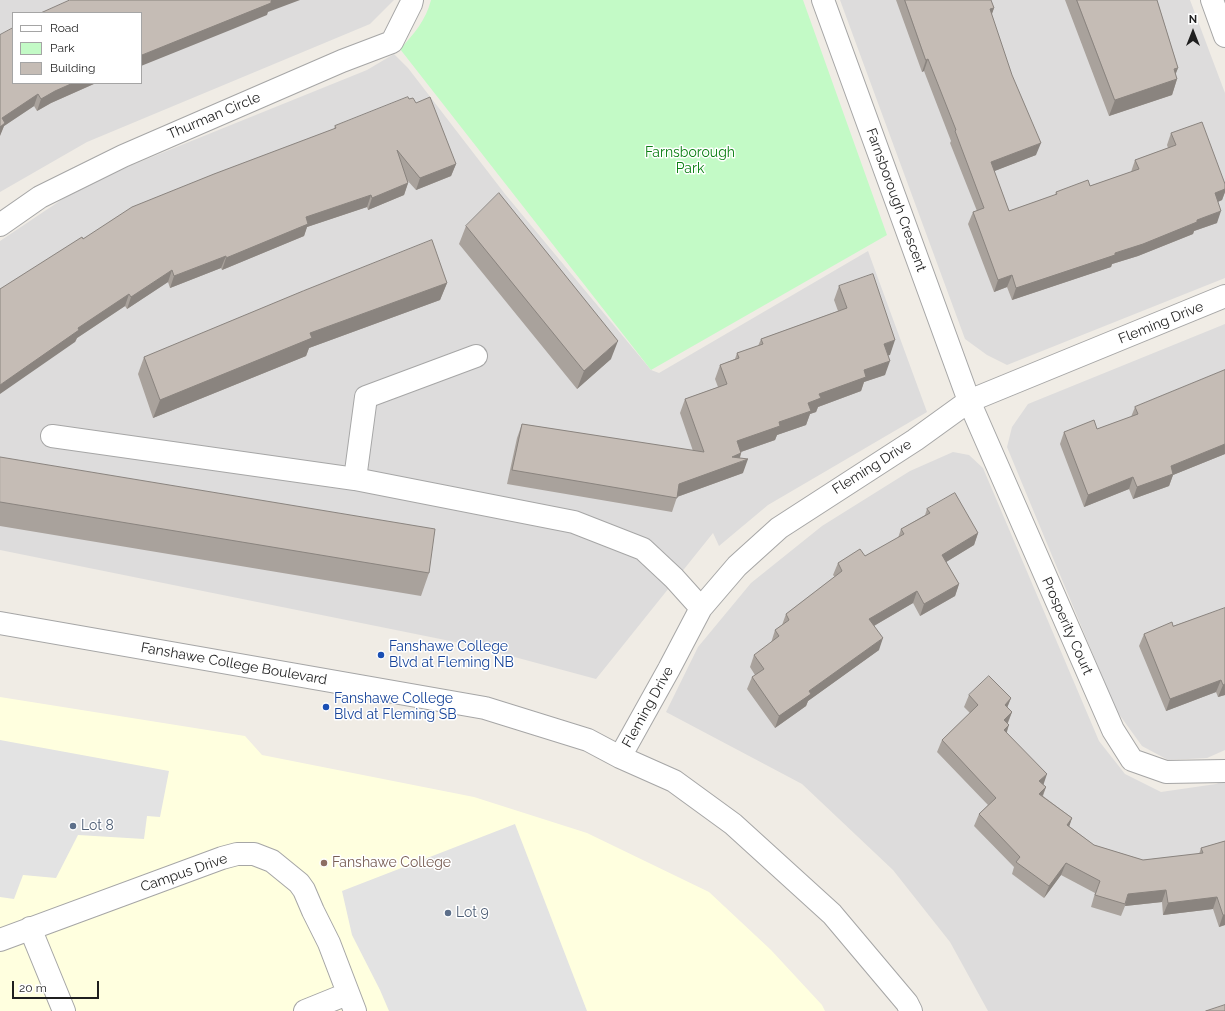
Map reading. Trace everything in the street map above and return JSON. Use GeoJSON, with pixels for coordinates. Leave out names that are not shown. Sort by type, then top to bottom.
{"type":"FeatureCollection","features":[{"type":"Feature","properties":{"kind":"street","name":"Thurman Circle"},"geometry":{"type":"LineString","coordinates":[[0,225],[40,197],[123,156],[342,61],[392,42],[412,0]]}},
{"type":"Feature","properties":{"kind":"street","name":"Farnsborough Crescent"},"geometry":{"type":"LineString","coordinates":[[823,0],[969,401]]}},
{"type":"Feature","properties":{"kind":"street"},"geometry":{"type":"LineString","coordinates":[[1212,0],[1225,36]]}},
{"type":"Feature","properties":{"kind":"street","name":"Fleming Drive"},"geometry":{"type":"LineString","coordinates":[[620,757],[701,608],[736,566],[779,528],[915,440],[969,401],[1225,296]]}},
{"type":"Feature","properties":{"kind":"street"},"geometry":{"type":"LineString","coordinates":[[355,479],[366,397],[476,356]]}},
{"type":"Feature","properties":{"kind":"street","name":"Prosperity Court"},"geometry":{"type":"LineString","coordinates":[[969,401],[1112,730],[1132,760],[1166,772],[1225,771]]}},
{"type":"Feature","properties":{"kind":"street"},"geometry":{"type":"LineString","coordinates":[[52,436],[355,479],[574,522],[642,549],[674,578],[701,608]]}},
{"type":"Feature","properties":{"kind":"street","name":"Fanshawe College Boulevard"},"geometry":{"type":"LineString","coordinates":[[0,623],[485,708],[588,740],[620,757],[674,781],[733,824],[832,914],[907,1003],[911,1011]]}},
{"type":"Feature","properties":{"kind":"street","name":"Campus Drive"},"geometry":{"type":"LineString","coordinates":[[0,940],[222,858],[237,854],[254,854],[272,861],[284,869],[304,890],[330,943],[351,1002]]}},
{"type":"Feature","properties":{"kind":"street"},"geometry":{"type":"LineString","coordinates":[[30,928],[64,1011]]}},
{"type":"Feature","properties":{"kind":"street"},"geometry":{"type":"LineString","coordinates":[[305,1011],[351,1002]]}},
{"type":"Feature","properties":{"kind":"shaded area"},"geometry":{"type":"Polygon","coordinates":[[[0,0],[394,0],[370,24],[87,142],[0,192],[0,0]]]}},
{"type":"Feature","properties":{"kind":"shaded area"},"geometry":{"type":"Polygon","coordinates":[[[840,0],[1190,0],[1225,93],[1225,278],[1007,365],[987,355],[965,339],[840,0]]]}},
{"type":"Feature","properties":{"kind":"shaded area"},"geometry":{"type":"Polygon","coordinates":[[[394,54],[408,68],[505,194],[651,370],[659,373],[868,251],[927,412],[768,505],[719,546],[713,533],[596,679],[470,645],[0,550],[0,241],[85,184],[367,70],[394,54]]]}},
{"type":"Feature","properties":{"kind":"shaded area"},"geometry":{"type":"Polygon","coordinates":[[[1225,324],[1225,750],[1207,758],[1168,760],[1142,746],[1116,710],[1007,447],[1012,427],[1028,404],[1225,324]]]}},
{"type":"Feature","properties":{"kind":"shaded area"},"geometry":{"type":"Polygon","coordinates":[[[953,452],[969,455],[983,468],[1099,741],[1125,774],[1161,792],[1216,784],[1225,780],[1225,1011],[988,1011],[950,942],[893,870],[802,784],[666,712],[698,647],[751,583],[822,526],[910,471],[953,452]]]}},
{"type":"Feature","properties":{"kind":"shaded area","name":"Fanshawe College"},"geometry":{"type":"Polygon","coordinates":[[[0,697],[245,736],[262,755],[474,797],[587,833],[709,892],[771,950],[822,1005],[825,1011],[0,1011],[0,697]]]}},
{"type":"Feature","properties":{"kind":"shaded area","name":"Lot 8"},"geometry":{"type":"Polygon","coordinates":[[[0,740],[169,771],[160,817],[147,816],[144,839],[78,835],[56,878],[23,875],[14,899],[0,897],[0,740]]]}},
{"type":"Feature","properties":{"kind":"shaded area","name":"Lot 9"},"geometry":{"type":"Polygon","coordinates":[[[515,824],[587,1011],[389,1011],[352,935],[342,891],[515,824]]]}},
{"type":"Feature","properties":{"kind":"green space","name":"Farnsborough Park"},"geometry":{"type":"Polygon","coordinates":[[[431,0],[803,0],[887,235],[651,370],[400,49],[419,26],[426,14],[431,0]]]}},
{"type":"Feature","properties":{"kind":"building"},"geometry":{"type":"Polygon","coordinates":[[[70,0],[272,0],[271,3],[142,55],[142,12],[43,12],[70,0]]]}},
{"type":"Feature","properties":{"kind":"building"},"geometry":{"type":"Polygon","coordinates":[[[905,0],[991,0],[994,8],[990,9],[1012,75],[1041,143],[991,162],[1009,211],[1057,194],[1056,192],[1088,180],[1090,186],[1139,169],[1135,160],[1176,145],[1171,133],[1202,122],[1225,184],[1225,189],[1215,193],[1221,211],[1143,244],[1115,253],[1115,255],[1016,288],[1012,275],[998,280],[973,212],[984,208],[955,131],[956,130],[928,59],[926,60],[905,0]]]}},
{"type":"Feature","properties":{"kind":"building"},"geometry":{"type":"Polygon","coordinates":[[[1077,0],[1157,0],[1178,68],[1174,69],[1177,79],[1115,100],[1077,0]]]}},
{"type":"Feature","properties":{"kind":"building"},"geometry":{"type":"Polygon","coordinates":[[[12,29],[12,84],[71,84],[41,99],[38,94],[2,118],[5,123],[0,127],[0,35],[12,29]]]}},
{"type":"Feature","properties":{"kind":"building"},"geometry":{"type":"Polygon","coordinates":[[[408,97],[409,99],[413,98],[416,103],[430,97],[456,164],[420,178],[397,150],[408,183],[372,198],[371,195],[306,217],[308,224],[226,258],[226,256],[174,276],[172,270],[131,297],[129,294],[78,328],[79,330],[0,385],[0,289],[82,237],[83,239],[132,207],[336,128],[335,126],[408,97]]]}},
{"type":"Feature","properties":{"kind":"building"},"geometry":{"type":"Polygon","coordinates":[[[499,193],[618,341],[584,371],[466,226],[499,193]]]}},
{"type":"Feature","properties":{"kind":"building"},"geometry":{"type":"Polygon","coordinates":[[[432,240],[447,283],[310,333],[312,338],[160,400],[144,357],[303,291],[432,240]]]}},
{"type":"Feature","properties":{"kind":"building"},"geometry":{"type":"Polygon","coordinates":[[[873,274],[895,340],[884,344],[890,361],[864,370],[866,377],[819,394],[821,398],[808,403],[811,411],[779,422],[780,426],[737,441],[741,453],[732,457],[748,459],[679,484],[677,498],[512,470],[522,424],[704,452],[685,399],[727,384],[720,365],[739,358],[737,353],[763,344],[761,339],[847,308],[839,286],[873,274]]]}},
{"type":"Feature","properties":{"kind":"building"},"geometry":{"type":"Polygon","coordinates":[[[1225,370],[1225,444],[1171,466],[1173,474],[1137,487],[1133,477],[1088,495],[1064,432],[1094,420],[1097,429],[1138,414],[1135,407],[1225,370]]]}},
{"type":"Feature","properties":{"kind":"building"},"geometry":{"type":"Polygon","coordinates":[[[0,457],[435,529],[429,573],[0,502],[0,457]]]}},
{"type":"Feature","properties":{"kind":"building"},"geometry":{"type":"Polygon","coordinates":[[[955,493],[978,533],[942,555],[959,584],[924,604],[917,591],[869,619],[883,638],[809,691],[811,694],[779,716],[752,677],[764,669],[754,655],[779,636],[775,630],[789,620],[786,614],[842,571],[838,563],[860,549],[865,556],[904,534],[901,529],[930,513],[927,509],[955,493]]]}},
{"type":"Feature","properties":{"kind":"building"},"geometry":{"type":"Polygon","coordinates":[[[1225,608],[1225,684],[1223,685],[1221,680],[1170,699],[1144,634],[1172,622],[1173,626],[1225,608]]]}},
{"type":"Feature","properties":{"kind":"building"},"geometry":{"type":"Polygon","coordinates":[[[989,676],[1011,698],[1005,705],[1012,712],[1004,720],[1009,725],[1004,730],[1047,774],[1039,781],[1046,787],[1039,794],[1072,818],[1067,825],[1094,845],[1143,860],[1203,853],[1201,848],[1225,841],[1225,915],[1223,915],[1217,897],[1168,903],[1166,890],[1128,894],[1125,904],[1095,895],[1100,881],[1066,863],[1049,886],[1016,862],[1020,857],[979,814],[996,798],[942,740],[978,705],[969,695],[989,676]]]}},
{"type":"Feature","properties":{"kind":"building"},"geometry":{"type":"Polygon","coordinates":[[[1225,1005],[1225,1011],[1206,1011],[1225,1005]]]}},
{"type":"Feature","properties":{"kind":"place","name":"Fanshawe College Blvd at Fleming NB"},"geometry":{"type":"Point","coordinates":[381,655]}},
{"type":"Feature","properties":{"kind":"place","name":"Fanshawe College Blvd at Fleming SB"},"geometry":{"type":"Point","coordinates":[326,707]}},
{"type":"Feature","properties":{"kind":"place","name":"Lot 8"},"geometry":{"type":"Point","coordinates":[73,826]}},
{"type":"Feature","properties":{"kind":"place","name":"Fanshawe College"},"geometry":{"type":"Point","coordinates":[324,863]}},
{"type":"Feature","properties":{"kind":"place","name":"Lot 9"},"geometry":{"type":"Point","coordinates":[448,913]}}]}
